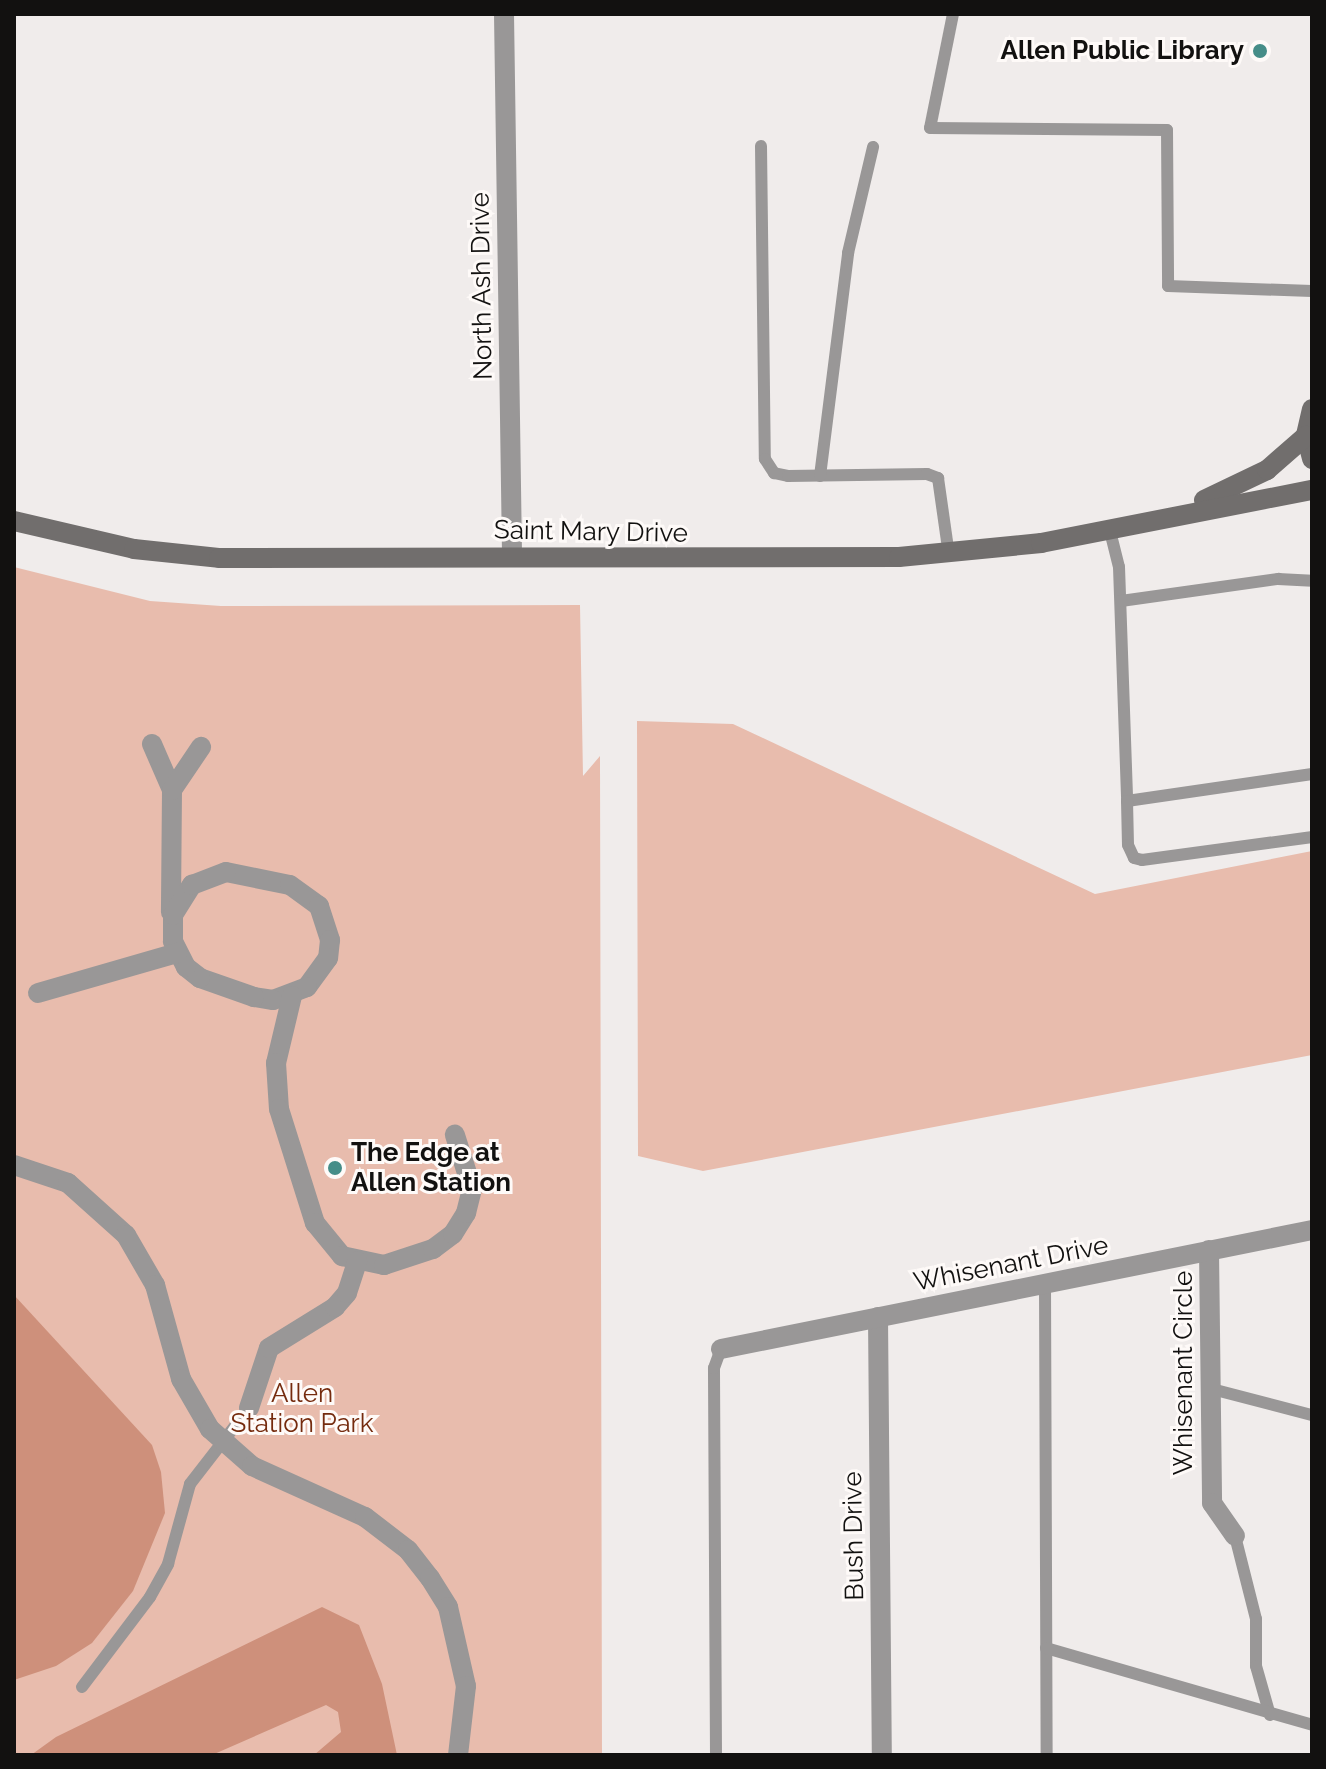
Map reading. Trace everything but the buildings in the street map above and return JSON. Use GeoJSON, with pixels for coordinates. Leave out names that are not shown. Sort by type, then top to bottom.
{"type":"FeatureCollection","features":[{"type":"Feature","properties":{"kind":"street","name":"North Ash Drive"},"geometry":{"type":"LineString","coordinates":[[504,14],[512,556]]}},
{"type":"Feature","properties":{"kind":"street"},"geometry":{"type":"LineString","coordinates":[[1312,409],[1306,436],[1312,459]]}},
{"type":"Feature","properties":{"kind":"street","name":"Saint Mary Drive"},"geometry":{"type":"LineString","coordinates":[[1167,515],[1267,470],[1306,436]]}},
{"type":"Feature","properties":{"kind":"street","name":"Saint Mary Drive"},"geometry":{"type":"LineString","coordinates":[[14,521],[134,549],[219,558],[512,556],[749,560],[949,555],[1312,490]]}},
{"type":"Feature","properties":{"kind":"street"},"geometry":{"type":"LineString","coordinates":[[152,744],[172,790],[172,928],[177,953],[186,967],[215,985],[254,997],[292,996],[320,974],[328,958],[327,922],[306,894],[243,873],[208,876],[180,899],[172,928]]}},
{"type":"Feature","properties":{"kind":"street"},"geometry":{"type":"LineString","coordinates":[[172,790],[201,747]]}},
{"type":"Feature","properties":{"kind":"street"},"geometry":{"type":"LineString","coordinates":[[38,993],[177,953]]}},
{"type":"Feature","properties":{"kind":"street"},"geometry":{"type":"LineString","coordinates":[[292,996],[276,1063],[279,1109],[315,1223],[325,1242],[357,1262],[384,1265],[433,1249],[453,1234],[466,1213],[472,1189],[455,1135]]}},
{"type":"Feature","properties":{"kind":"street"},"geometry":{"type":"LineString","coordinates":[[14,1165],[68,1183],[126,1235],[155,1285],[181,1379],[221,1438],[252,1466],[365,1517],[408,1550],[430,1578],[448,1607],[466,1686],[458,1755]]}},
{"type":"Feature","properties":{"kind":"street","name":"Whisenant Drive"},"geometry":{"type":"LineString","coordinates":[[721,1349],[1312,1230]]}},
{"type":"Feature","properties":{"kind":"street","name":"Whisenant Circle"},"geometry":{"type":"LineString","coordinates":[[1209,1250],[1208,1388],[1212,1503],[1235,1536]]}},
{"type":"Feature","properties":{"kind":"street"},"geometry":{"type":"LineString","coordinates":[[249,1408],[269,1348],[335,1307],[347,1293],[357,1262]]}},
{"type":"Feature","properties":{"kind":"street","name":"Bush Drive"},"geometry":{"type":"LineString","coordinates":[[878,1317],[882,1755]]}},
{"type":"Feature","properties":{"kind":"lane"},"geometry":{"type":"LineString","coordinates":[[953,14],[930,128],[1167,130],[1168,286],[1312,291]]}},
{"type":"Feature","properties":{"kind":"lane"},"geometry":{"type":"LineString","coordinates":[[761,146],[765,459],[774,473],[938,478],[949,555]]}},
{"type":"Feature","properties":{"kind":"lane"},"geometry":{"type":"LineString","coordinates":[[820,476],[848,253],[873,147]]}},
{"type":"Feature","properties":{"kind":"lane"},"geometry":{"type":"LineString","coordinates":[[1109,527],[1121,601],[1128,845],[1134,858],[1142,860],[1312,837]]}},
{"type":"Feature","properties":{"kind":"lane"},"geometry":{"type":"LineString","coordinates":[[1121,601],[1278,579],[1312,581]]}},
{"type":"Feature","properties":{"kind":"lane"},"geometry":{"type":"LineString","coordinates":[[1127,801],[1312,774]]}},
{"type":"Feature","properties":{"kind":"lane"},"geometry":{"type":"LineString","coordinates":[[1045,1284],[1047,1755]]}},
{"type":"Feature","properties":{"kind":"lane"},"geometry":{"type":"LineString","coordinates":[[716,1755],[714,1368],[721,1349]]}},
{"type":"Feature","properties":{"kind":"lane"},"geometry":{"type":"LineString","coordinates":[[1208,1388],[1312,1415]]}},
{"type":"Feature","properties":{"kind":"lane"},"geometry":{"type":"LineString","coordinates":[[82,1687],[150,1597],[168,1564],[190,1484],[221,1438],[249,1408]]}},
{"type":"Feature","properties":{"kind":"lane"},"geometry":{"type":"LineString","coordinates":[[1235,1536],[1256,1619],[1256,1666],[1270,1715]]}},
{"type":"Feature","properties":{"kind":"lane"},"geometry":{"type":"LineString","coordinates":[[1046,1648],[1312,1725]]}},
{"type":"Feature","properties":{"kind":"green space","name":"Allen Station Park"},"geometry":{"type":"Polygon","coordinates":[[[14,567],[150,601],[221,606],[580,605],[583,776],[600,756],[602,1755],[14,1755],[14,567]]]}},
{"type":"Feature","properties":{"kind":"green space"},"geometry":{"type":"Polygon","coordinates":[[[637,721],[733,724],[1095,894],[1312,851],[1312,1055],[703,1171],[638,1156],[637,721]]]}},
{"type":"Feature","properties":{"kind":"shaded area"},"geometry":{"type":"Polygon","coordinates":[[[14,1295],[152,1445],[161,1472],[165,1513],[133,1591],[92,1643],[56,1666],[14,1680],[14,1295]]]}},
{"type":"Feature","properties":{"kind":"shaded area"},"geometry":{"type":"Polygon","coordinates":[[[322,1607],[359,1625],[382,1684],[397,1755],[314,1755],[341,1732],[338,1712],[326,1705],[212,1755],[31,1755],[56,1737],[322,1607]]]}},
{"type":"Feature","properties":{"kind":"place","name":"Allen Public Library"},"geometry":{"type":"Point","coordinates":[1260,51]}},
{"type":"Feature","properties":{"kind":"place","name":"The Edge at Allen Station"},"geometry":{"type":"Point","coordinates":[335,1168]}}]}
